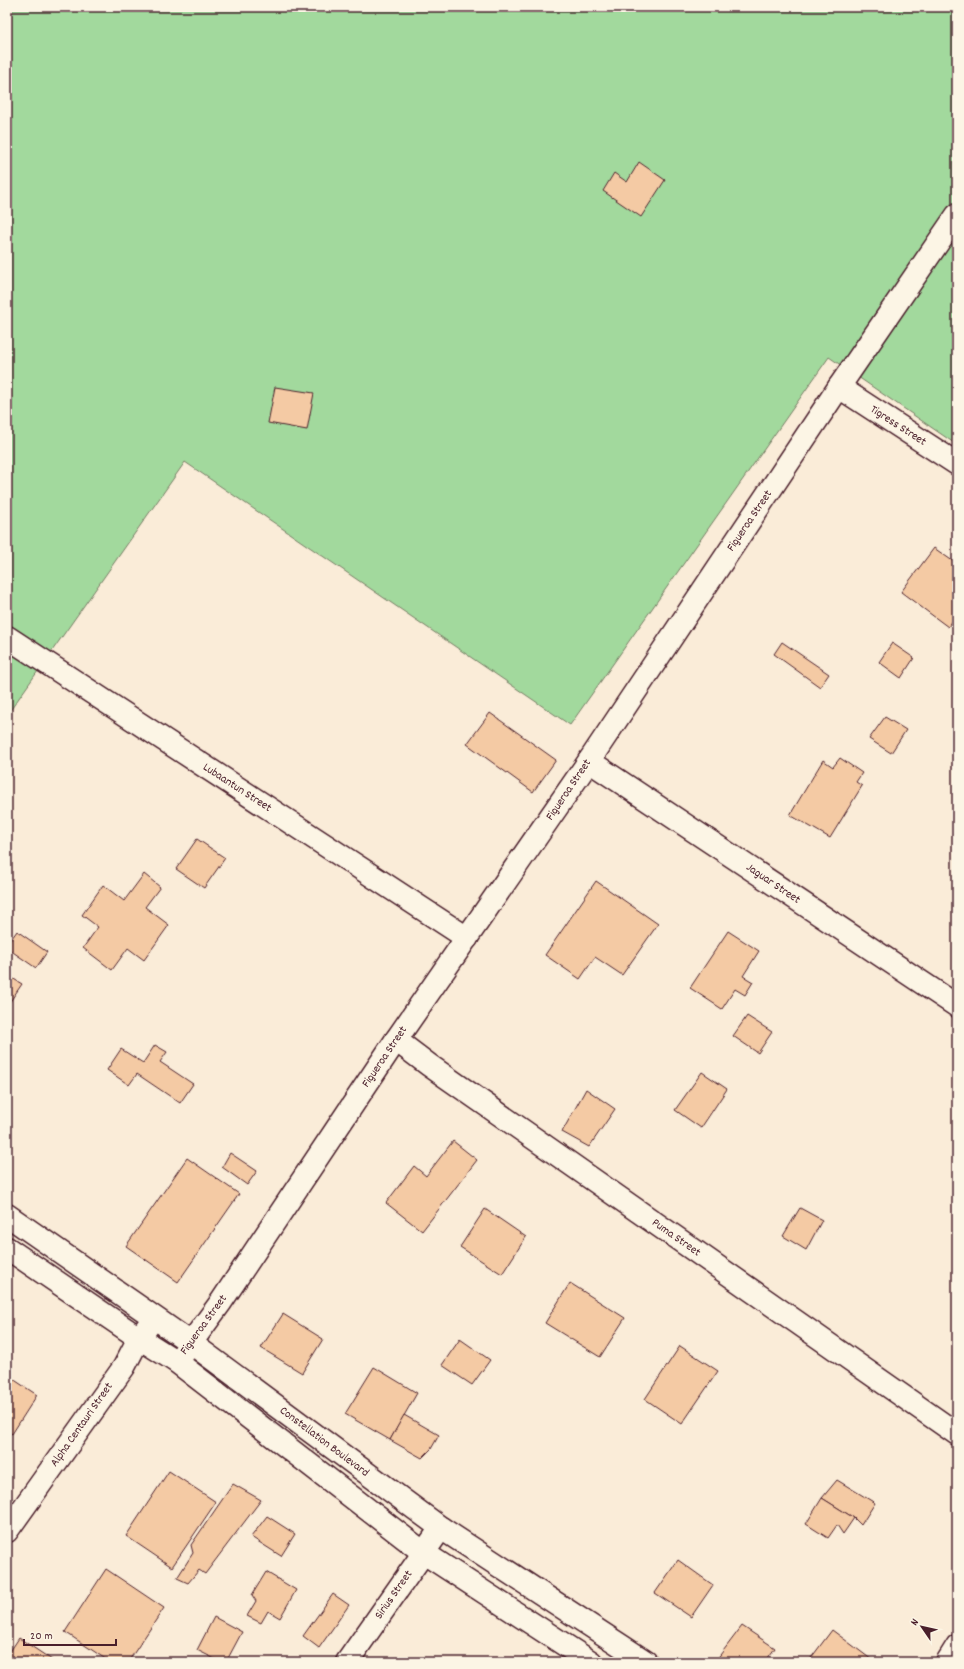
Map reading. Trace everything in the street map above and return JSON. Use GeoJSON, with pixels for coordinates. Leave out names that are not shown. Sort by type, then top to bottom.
{"type":"FeatureCollection","features":[{"type":"Feature","properties":{"kind":"street","name":"Figueroa Street"},"geometry":{"type":"LineString","coordinates":[[177,1362],[226,1296],[396,1040],[589,761],[839,387],[957,215]]}},
{"type":"Feature","properties":{"kind":"street","name":"Tigress Street"},"geometry":{"type":"LineString","coordinates":[[839,387],[957,464]]}},
{"type":"Feature","properties":{"kind":"street","name":"Lubaantun Street"},"geometry":{"type":"LineString","coordinates":[[7,637],[467,938]]}},
{"type":"Feature","properties":{"kind":"street","name":"Jaguar Street"},"geometry":{"type":"LineString","coordinates":[[589,761],[957,1006]]}},
{"type":"Feature","properties":{"kind":"street","name":"Puma Street"},"geometry":{"type":"LineString","coordinates":[[396,1040],[429,1065],[957,1434]]}},
{"type":"Feature","properties":{"kind":"street","name":"Constellation Boulevard"},"geometry":{"type":"LineString","coordinates":[[7,1215],[191,1343],[441,1528],[646,1662]]}},
{"type":"Feature","properties":{"kind":"street"},"geometry":{"type":"LineString","coordinates":[[7,1248],[139,1338],[177,1362],[424,1553],[591,1662]]}},
{"type":"Feature","properties":{"kind":"street","name":"Alpha Centauri Street"},"geometry":{"type":"LineString","coordinates":[[7,1531],[124,1367],[139,1338],[154,1318]]}},
{"type":"Feature","properties":{"kind":"street","name":"Sirius Street"},"geometry":{"type":"LineString","coordinates":[[347,1662],[441,1528]]}},
{"type":"Feature","properties":{"kind":"street"},"geometry":{"type":"LineString","coordinates":[[947,1662],[957,1646]]}},
{"type":"Feature","properties":{"kind":"green space"},"geometry":{"type":"Polygon","coordinates":[[[7,7],[957,7],[957,445],[829,357],[570,725],[185,462],[7,715],[7,7]]]}},
{"type":"Feature","properties":{"kind":"building"},"geometry":{"type":"Polygon","coordinates":[[[639,162],[665,180],[641,217],[603,191],[614,173],[627,182],[639,162]]]}},
{"type":"Feature","properties":{"kind":"building"},"geometry":{"type":"Polygon","coordinates":[[[275,387],[314,393],[307,430],[268,423],[275,387]]]}},
{"type":"Feature","properties":{"kind":"building"},"geometry":{"type":"Polygon","coordinates":[[[934,548],[957,564],[957,615],[948,627],[901,592],[934,548]]]}},
{"type":"Feature","properties":{"kind":"building"},"geometry":{"type":"Polygon","coordinates":[[[782,642],[829,674],[820,687],[774,654],[782,642]]]}},
{"type":"Feature","properties":{"kind":"building"},"geometry":{"type":"Polygon","coordinates":[[[892,643],[914,658],[901,678],[879,662],[892,643]]]}},
{"type":"Feature","properties":{"kind":"building"},"geometry":{"type":"Polygon","coordinates":[[[490,713],[556,760],[533,792],[467,744],[490,713]]]}},
{"type":"Feature","properties":{"kind":"building"},"geometry":{"type":"Polygon","coordinates":[[[885,717],[906,730],[891,753],[869,739],[885,717]]]}},
{"type":"Feature","properties":{"kind":"building"},"geometry":{"type":"Polygon","coordinates":[[[840,758],[862,773],[856,782],[862,786],[830,838],[790,815],[823,760],[833,767],[840,758]]]}},
{"type":"Feature","properties":{"kind":"building"},"geometry":{"type":"Polygon","coordinates":[[[197,839],[225,858],[204,888],[176,869],[197,839]]]}},
{"type":"Feature","properties":{"kind":"building"},"geometry":{"type":"Polygon","coordinates":[[[144,874],[160,887],[145,907],[169,925],[144,960],[128,948],[112,970],[83,948],[98,927],[82,915],[103,885],[124,901],[144,874]]]}},
{"type":"Feature","properties":{"kind":"building"},"geometry":{"type":"Polygon","coordinates":[[[596,881],[658,924],[622,975],[595,957],[580,979],[545,955],[596,881]]]}},
{"type":"Feature","properties":{"kind":"building"},"geometry":{"type":"Polygon","coordinates":[[[17,931],[47,952],[36,968],[7,948],[7,945],[17,931]]]}},
{"type":"Feature","properties":{"kind":"building"},"geometry":{"type":"Polygon","coordinates":[[[728,931],[759,951],[743,976],[753,982],[745,995],[735,989],[722,1009],[690,988],[728,931]]]}},
{"type":"Feature","properties":{"kind":"building"},"geometry":{"type":"Polygon","coordinates":[[[7,975],[22,984],[7,1006],[7,975]]]}},
{"type":"Feature","properties":{"kind":"building"},"geometry":{"type":"Polygon","coordinates":[[[747,1016],[772,1032],[758,1053],[733,1036],[747,1016]]]}},
{"type":"Feature","properties":{"kind":"building"},"geometry":{"type":"Polygon","coordinates":[[[155,1045],[167,1052],[160,1062],[193,1084],[180,1103],[137,1074],[129,1085],[107,1070],[121,1049],[143,1063],[155,1045]]]}},
{"type":"Feature","properties":{"kind":"building"},"geometry":{"type":"Polygon","coordinates":[[[702,1072],[727,1089],[701,1128],[675,1110],[702,1072]]]}},
{"type":"Feature","properties":{"kind":"building"},"geometry":{"type":"Polygon","coordinates":[[[586,1089],[615,1109],[589,1147],[562,1132],[586,1089]]]}},
{"type":"Feature","properties":{"kind":"building"},"geometry":{"type":"Polygon","coordinates":[[[453,1141],[477,1160],[422,1231],[386,1203],[414,1166],[426,1176],[453,1141]]]}},
{"type":"Feature","properties":{"kind":"building"},"geometry":{"type":"Polygon","coordinates":[[[230,1153],[257,1171],[247,1185],[222,1167],[230,1153]]]}},
{"type":"Feature","properties":{"kind":"building"},"geometry":{"type":"Polygon","coordinates":[[[187,1158],[239,1194],[178,1282],[126,1246],[187,1158]]]}},
{"type":"Feature","properties":{"kind":"building"},"geometry":{"type":"Polygon","coordinates":[[[800,1208],[822,1220],[806,1250],[783,1236],[800,1208]]]}},
{"type":"Feature","properties":{"kind":"building"},"geometry":{"type":"Polygon","coordinates":[[[485,1209],[526,1237],[502,1274],[460,1247],[485,1209]]]}},
{"type":"Feature","properties":{"kind":"building"},"geometry":{"type":"Polygon","coordinates":[[[570,1283],[625,1318],[600,1357],[545,1323],[570,1283]]]}},
{"type":"Feature","properties":{"kind":"building"},"geometry":{"type":"Polygon","coordinates":[[[283,1314],[323,1339],[302,1373],[261,1348],[283,1314]]]}},
{"type":"Feature","properties":{"kind":"building"},"geometry":{"type":"Polygon","coordinates":[[[460,1339],[490,1360],[472,1385],[442,1365],[460,1339]]]}},
{"type":"Feature","properties":{"kind":"building"},"geometry":{"type":"Polygon","coordinates":[[[680,1346],[718,1371],[682,1424],[645,1399],[680,1346]]]}},
{"type":"Feature","properties":{"kind":"building"},"geometry":{"type":"Polygon","coordinates":[[[374,1367],[417,1393],[390,1440],[345,1414],[374,1367]]]}},
{"type":"Feature","properties":{"kind":"building"},"geometry":{"type":"Polygon","coordinates":[[[7,1375],[37,1395],[12,1434],[7,1431],[7,1375]]]}},
{"type":"Feature","properties":{"kind":"building"},"geometry":{"type":"Polygon","coordinates":[[[404,1415],[439,1435],[431,1449],[422,1458],[390,1440],[404,1415]]]}},
{"type":"Feature","properties":{"kind":"building"},"geometry":{"type":"Polygon","coordinates":[[[169,1471],[216,1502],[172,1567],[126,1536],[169,1471]]]}},
{"type":"Feature","properties":{"kind":"building"},"geometry":{"type":"Polygon","coordinates":[[[837,1480],[875,1503],[861,1525],[854,1518],[822,1498],[837,1480]]]}},
{"type":"Feature","properties":{"kind":"building"},"geometry":{"type":"Polygon","coordinates":[[[233,1484],[261,1500],[205,1574],[199,1570],[188,1583],[177,1578],[193,1553],[191,1545],[233,1484]]]}},
{"type":"Feature","properties":{"kind":"building"},"geometry":{"type":"Polygon","coordinates":[[[822,1498],[854,1518],[843,1534],[837,1525],[828,1538],[806,1524],[822,1498]]]}},
{"type":"Feature","properties":{"kind":"building"},"geometry":{"type":"Polygon","coordinates":[[[267,1516],[295,1534],[281,1556],[251,1537],[267,1516]]]}},
{"type":"Feature","properties":{"kind":"building"},"geometry":{"type":"Polygon","coordinates":[[[678,1560],[713,1585],[691,1617],[655,1593],[678,1560]]]}},
{"type":"Feature","properties":{"kind":"building"},"geometry":{"type":"Polygon","coordinates":[[[106,1569],[164,1608],[128,1662],[110,1662],[65,1632],[106,1569]]]}},
{"type":"Feature","properties":{"kind":"building"},"geometry":{"type":"Polygon","coordinates":[[[266,1572],[296,1590],[280,1618],[268,1611],[261,1623],[247,1616],[256,1601],[252,1595],[266,1572]]]}},
{"type":"Feature","properties":{"kind":"building"},"geometry":{"type":"Polygon","coordinates":[[[333,1594],[349,1605],[319,1648],[303,1636],[333,1594]]]}},
{"type":"Feature","properties":{"kind":"building"},"geometry":{"type":"Polygon","coordinates":[[[214,1617],[242,1632],[226,1662],[221,1662],[197,1650],[214,1617]]]}},
{"type":"Feature","properties":{"kind":"building"},"geometry":{"type":"Polygon","coordinates":[[[742,1626],[775,1648],[765,1662],[720,1662],[717,1659],[742,1626]]]}},
{"type":"Feature","properties":{"kind":"building"},"geometry":{"type":"Polygon","coordinates":[[[832,1630],[872,1660],[870,1662],[808,1662],[832,1630]]]}},
{"type":"Feature","properties":{"kind":"building"},"geometry":{"type":"Polygon","coordinates":[[[19,1638],[55,1662],[7,1662],[7,1656],[19,1638]]]}}]}
